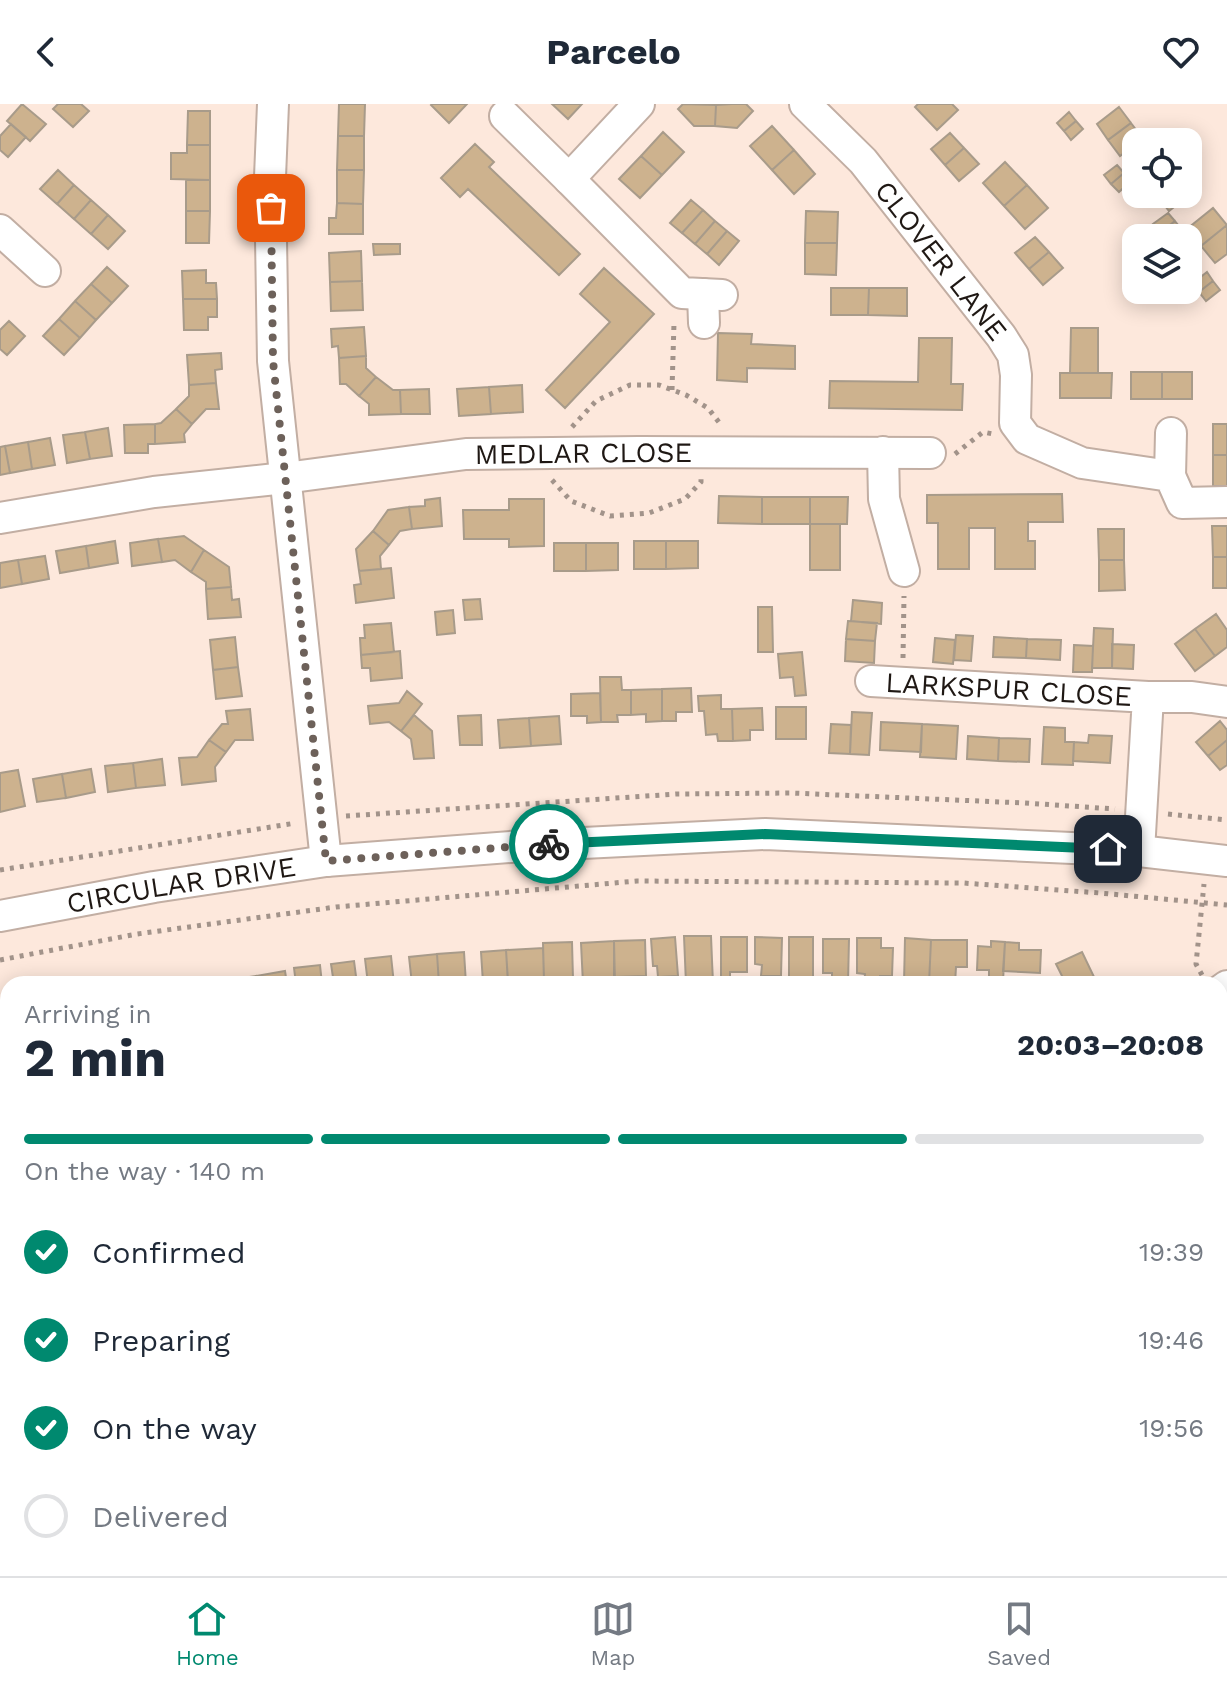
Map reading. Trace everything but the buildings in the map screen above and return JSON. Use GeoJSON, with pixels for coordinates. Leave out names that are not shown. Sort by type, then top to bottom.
{"type":"FeatureCollection","features":[{"type":"Feature","properties":{"kind":"street"},"geometry":{"type":"LineString","coordinates":[[273,104],[270,177],[273,361],[326,861]]}},
{"type":"Feature","properties":{"kind":"street"},"geometry":{"type":"LineString","coordinates":[[569,179],[639,104]]}},
{"type":"Feature","properties":{"kind":"street","name":"CLOVER LANE"},"geometry":{"type":"LineString","coordinates":[[805,104],[863,161],[1001,336],[1013,355],[1016,375],[1015,423],[1027,439]]}},
{"type":"Feature","properties":{"kind":"street"},"geometry":{"type":"LineString","coordinates":[[505,116],[701,300]]}},
{"type":"Feature","properties":{"kind":"street"},"geometry":{"type":"LineString","coordinates":[[0,230],[45,271]]}},
{"type":"Feature","properties":{"kind":"street"},"geometry":{"type":"LineString","coordinates":[[1171,433],[1170,476],[1182,503],[1227,502]]}},
{"type":"Feature","properties":{"kind":"street"},"geometry":{"type":"LineString","coordinates":[[1027,439],[1082,463],[1170,476]]}},
{"type":"Feature","properties":{"kind":"street"},"geometry":{"type":"LineString","coordinates":[[883,452],[884,499],[904,571]]}},
{"type":"Feature","properties":{"kind":"street","name":"MEDLAR CLOSE"},"geometry":{"type":"LineString","coordinates":[[0,518],[154,492],[466,454],[930,453]]}},
{"type":"Feature","properties":{"kind":"street","name":"LARKSPUR CLOSE"},"geometry":{"type":"LineString","coordinates":[[871,681],[1192,697],[1227,702]]}},
{"type":"Feature","properties":{"kind":"street","name":"LARKSPUR CLOSE"},"geometry":{"type":"LineString","coordinates":[[1139,851],[1148,697]]}},
{"type":"Feature","properties":{"kind":"street","name":"CIRCULAR DRIVE"},"geometry":{"type":"LineString","coordinates":[[0,916],[154,887],[326,861],[523,846],[765,834],[1139,851],[1216,860]]}},
{"type":"Feature","properties":{"kind":"path"},"geometry":{"type":"LineString","coordinates":[[672,390],[701,300]]}},
{"type":"Feature","properties":{"kind":"path"},"geometry":{"type":"LineString","coordinates":[[630,385],[659,385],[672,390],[708,408],[724,428],[701,482],[685,499],[649,513],[610,516],[571,501],[548,476],[553,453],[573,424],[596,401],[630,385]]}},
{"type":"Feature","properties":{"kind":"path"},"geometry":{"type":"LineString","coordinates":[[930,453],[954,454],[983,432],[1027,439]]}},
{"type":"Feature","properties":{"kind":"path"},"geometry":{"type":"LineString","coordinates":[[903,683],[904,571]]}},
{"type":"Feature","properties":{"kind":"path"},"geometry":{"type":"LineString","coordinates":[[1203,976],[1196,964],[1203,901],[1216,860]]}},
{"type":"Feature","properties":{"kind":"path"},"geometry":{"type":"LineString","coordinates":[[0,960],[137,934],[336,907],[637,881],[963,883],[1227,905]]}},
{"type":"Feature","properties":{"kind":"way so far"},"geometry":{"type":"LineString","coordinates":[[271,208],[273,361],[326,861],[549,844]]}},
{"type":"Feature","properties":{"kind":"route"},"geometry":{"type":"LineString","coordinates":[[549,844],[765,834],[1108,849]]}}]}
